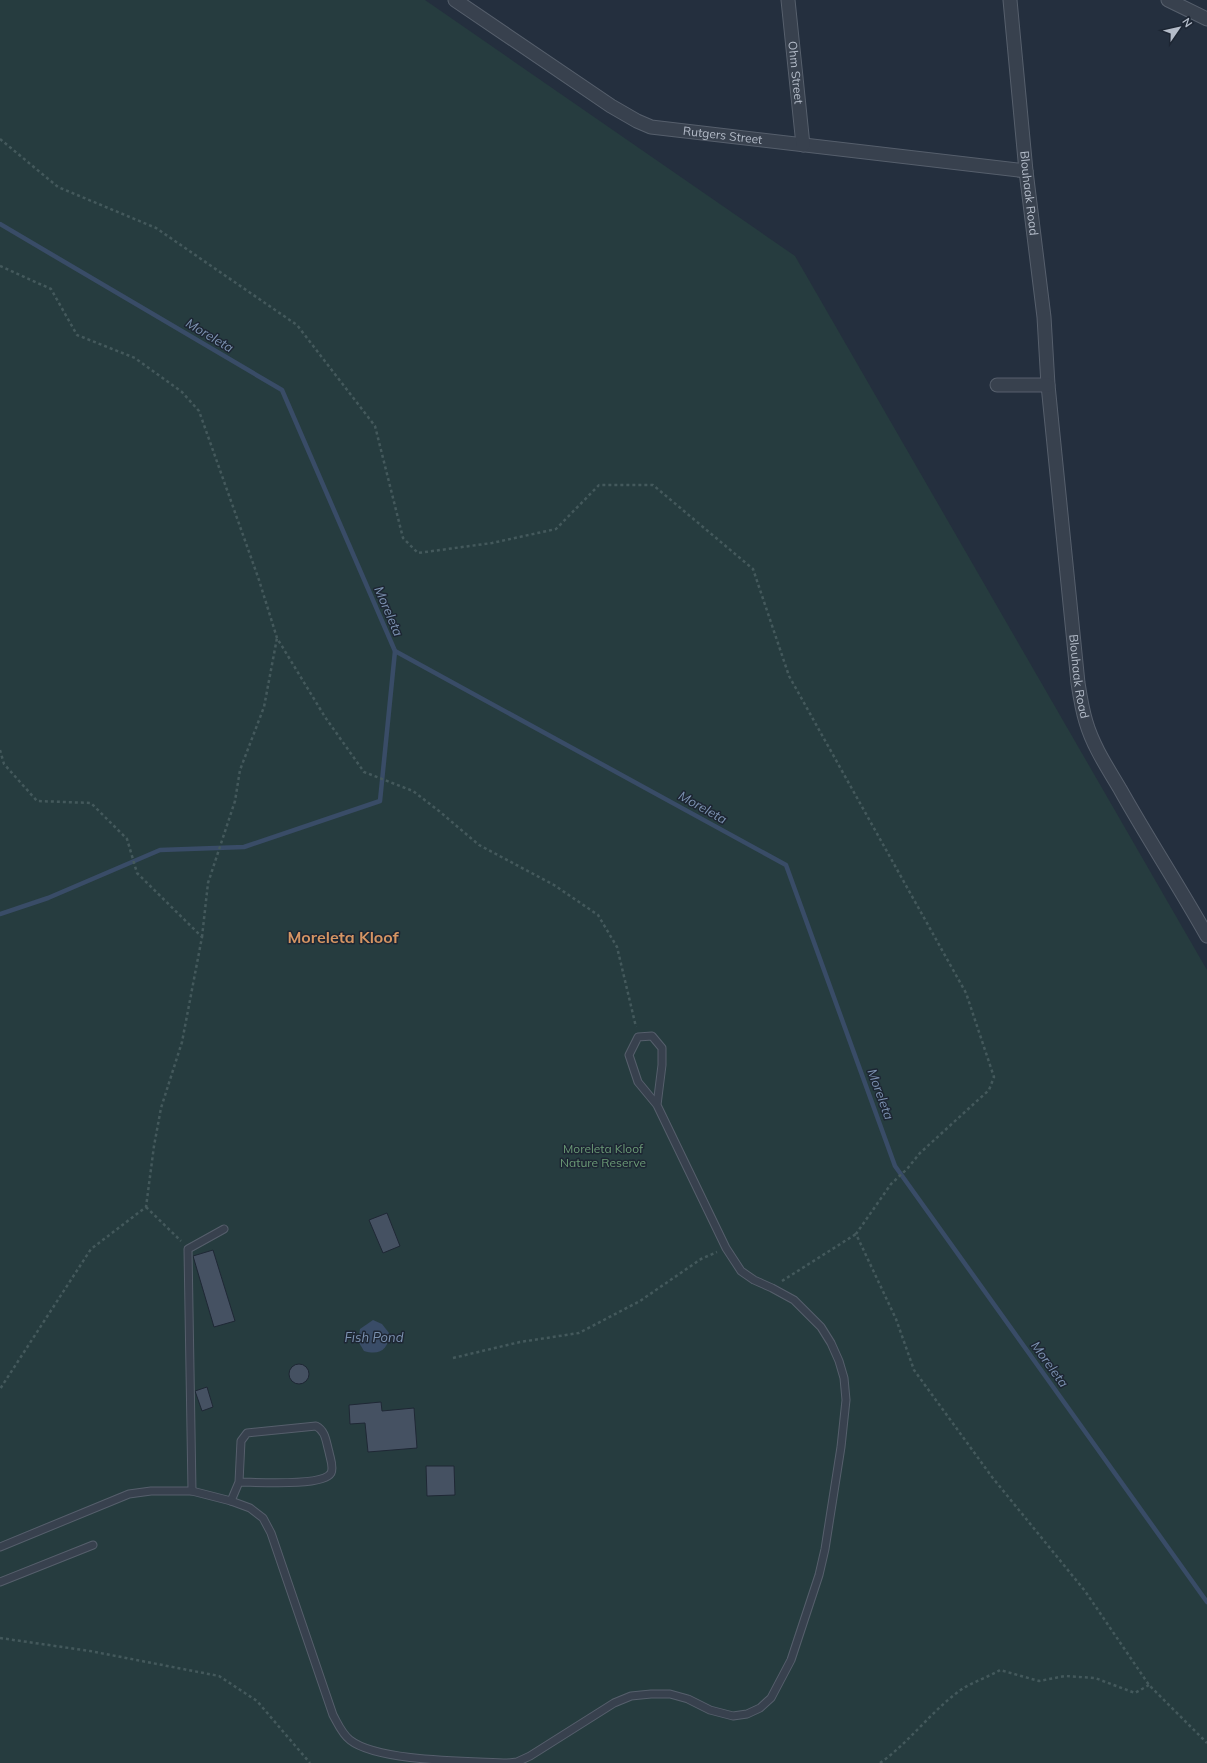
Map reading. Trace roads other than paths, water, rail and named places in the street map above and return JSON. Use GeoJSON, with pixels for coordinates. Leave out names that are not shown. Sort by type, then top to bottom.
{"type":"FeatureCollection","features":[{"type":"Feature","properties":{"kind":"street","name":"Rutgers Street"},"geometry":{"type":"LineString","coordinates":[[455,0],[611,106],[651,127],[1026,171]]}},
{"type":"Feature","properties":{"kind":"street","name":"Ohm Street"},"geometry":{"type":"LineString","coordinates":[[788,0],[803,145]]}},
{"type":"Feature","properties":{"kind":"street","name":"Blouhaak Road"},"geometry":{"type":"LineString","coordinates":[[1010,0],[1026,171],[1044,317],[1048,386],[1078,683],[1086,722],[1095,747],[1142,830],[1207,936]]}},
{"type":"Feature","properties":{"kind":"street"},"geometry":{"type":"LineString","coordinates":[[1168,0],[1207,19]]}},
{"type":"Feature","properties":{"kind":"street"},"geometry":{"type":"LineString","coordinates":[[997,385],[1048,386]]}},
{"type":"Feature","properties":{"kind":"lane"},"geometry":{"type":"LineString","coordinates":[[0,1547],[129,1494],[151,1491],[192,1491],[231,1501],[250,1508],[263,1518],[271,1533],[333,1715],[341,1730],[351,1740],[365,1748],[396,1756],[507,1763],[517,1762],[530,1756],[614,1703],[631,1696],[670,1694],[710,1710],[733,1716],[747,1714],[760,1708],[771,1698],[779,1686],[791,1660],[819,1575],[825,1549],[846,1400],[844,1378],[840,1361],[820,1326],[794,1300],[754,1280],[741,1271],[726,1248],[657,1106],[638,1082],[629,1055],[638,1037],[652,1036],[662,1048],[662,1065],[657,1106]]}},
{"type":"Feature","properties":{"kind":"lane"},"geometry":{"type":"LineString","coordinates":[[192,1491],[188,1249],[224,1229]]}},
{"type":"Feature","properties":{"kind":"lane"},"geometry":{"type":"LineString","coordinates":[[231,1501],[239,1482],[242,1441],[247,1433],[316,1426],[321,1428],[324,1434],[332,1466],[331,1472],[327,1477],[320,1480],[303,1483],[239,1482]]}},
{"type":"Feature","properties":{"kind":"lane"},"geometry":{"type":"LineString","coordinates":[[0,1582],[92,1545]]}},
{"type":"Feature","properties":{"kind":"water","name":"Fish Pond"},"geometry":{"type":"Polygon","coordinates":[[[373,1320],[382,1324],[389,1333],[389,1339],[385,1347],[379,1352],[375,1353],[364,1351],[358,1341],[360,1329],[373,1320]]]}},
{"type":"Feature","properties":{"kind":"waterway","name":"Moreleta"},"geometry":{"type":"LineString","coordinates":[[0,224],[282,390],[395,651],[786,865],[895,1166],[1207,1602]]}},
{"type":"Feature","properties":{"kind":"waterway"},"geometry":{"type":"LineString","coordinates":[[0,914],[48,898],[160,850],[244,847],[380,801],[395,651]]}},
{"type":"Feature","properties":{"kind":"district","name":"Moreleta Kloof"},"geometry":{"type":"Point","coordinates":[343,937]}},
{"type":"Feature","properties":{"kind":"park label","name":"Moreleta Kloof Nature Reserve"},"geometry":{"type":"Point","coordinates":[603,1156]}}]}
